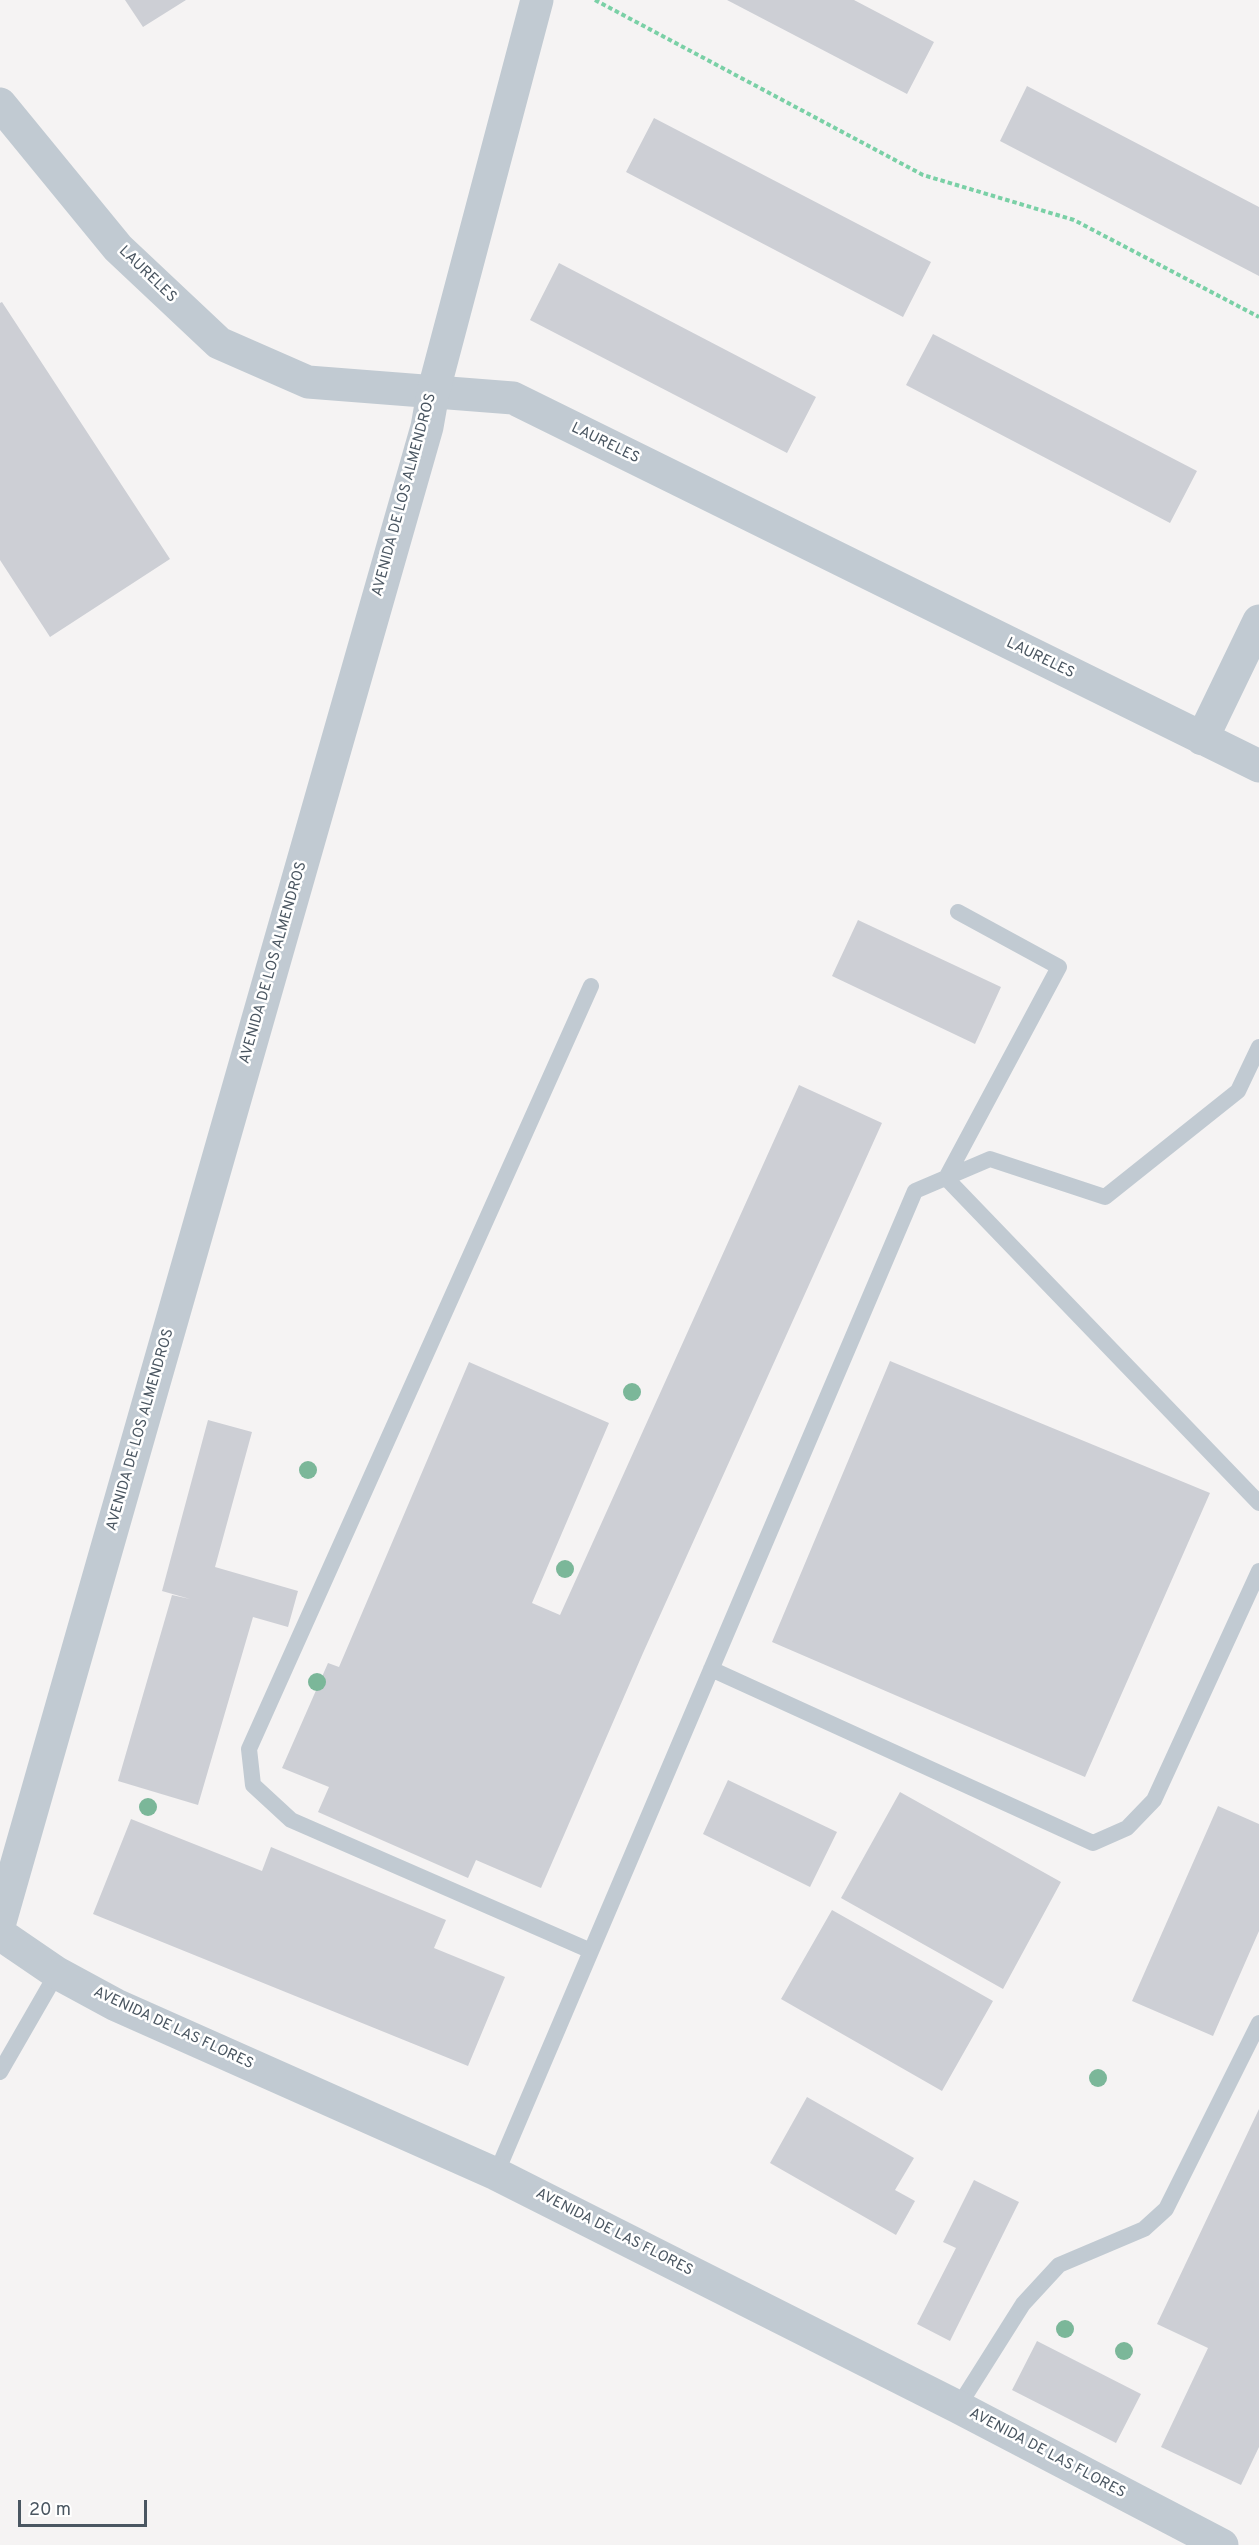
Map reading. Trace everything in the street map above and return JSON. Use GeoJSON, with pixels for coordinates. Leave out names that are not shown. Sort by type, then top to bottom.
{"type":"FeatureCollection","features":[{"type":"Feature","properties":{"kind":"street","name":"AVENIDA DE LOS ALMENDROS"},"geometry":{"type":"LineString","coordinates":[[0,1922],[420,450],[537,0]]}},
{"type":"Feature","properties":{"kind":"street","name":"LAURELES"},"geometry":{"type":"LineString","coordinates":[[0,104],[118,248],[219,343],[308,382],[513,399],[1259,766]]}},
{"type":"Feature","properties":{"kind":"street"},"geometry":{"type":"LineString","coordinates":[[1202,738],[1259,621]]}},
{"type":"Feature","properties":{"kind":"street","name":"AVENIDA DE LAS FLORES"},"geometry":{"type":"LineString","coordinates":[[0,1934],[57,1973],[127,2009],[496,2174],[958,2407],[1222,2545]]}},
{"type":"Feature","properties":{"kind":"lane"},"geometry":{"type":"LineString","coordinates":[[946,1178],[1059,967],[958,912]]}},
{"type":"Feature","properties":{"kind":"lane"},"geometry":{"type":"LineString","coordinates":[[591,986],[249,1749],[253,1785],[291,1820],[591,1951]]}},
{"type":"Feature","properties":{"kind":"lane"},"geometry":{"type":"LineString","coordinates":[[496,2174],[915,1191],[990,1159],[1105,1197],[1238,1091],[1259,1047]]}},
{"type":"Feature","properties":{"kind":"lane"},"geometry":{"type":"LineString","coordinates":[[946,1178],[1259,1503]]}},
{"type":"Feature","properties":{"kind":"lane"},"geometry":{"type":"LineString","coordinates":[[711,1669],[1093,1843],[1127,1828],[1154,1800],[1259,1571]]}},
{"type":"Feature","properties":{"kind":"lane"},"geometry":{"type":"LineString","coordinates":[[0,2072],[57,1973]]}},
{"type":"Feature","properties":{"kind":"lane"},"geometry":{"type":"LineString","coordinates":[[958,2407],[1023,2304],[1059,2265],[1144,2229],[1166,2209],[1259,2023]]}},
{"type":"Feature","properties":{"kind":"path"},"geometry":{"type":"LineString","coordinates":[[595,0],[923,175],[1074,220],[1259,317]]}},
{"type":"Feature","properties":{"kind":"building"},"geometry":{"type":"Polygon","coordinates":[[[125,0],[186,0],[143,27],[125,0]]]}},
{"type":"Feature","properties":{"kind":"building"},"geometry":{"type":"Polygon","coordinates":[[[727,0],[854,0],[934,42],[907,94],[727,0]]]}},
{"type":"Feature","properties":{"kind":"building"},"geometry":{"type":"Polygon","coordinates":[[[1027,86],[1259,207],[1259,276],[1000,141],[1027,86]]]}},
{"type":"Feature","properties":{"kind":"building"},"geometry":{"type":"Polygon","coordinates":[[[654,118],[931,262],[903,317],[626,172],[654,118]]]}},
{"type":"Feature","properties":{"kind":"building"},"geometry":{"type":"Polygon","coordinates":[[[559,263],[816,397],[787,453],[530,320],[559,263]]]}},
{"type":"Feature","properties":{"kind":"building"},"geometry":{"type":"Polygon","coordinates":[[[2,302],[170,559],[50,637],[0,560],[0,303],[2,302]]]}},
{"type":"Feature","properties":{"kind":"building"},"geometry":{"type":"Polygon","coordinates":[[[933,334],[1197,471],[1170,523],[906,385],[933,334]]]}},
{"type":"Feature","properties":{"kind":"building"},"geometry":{"type":"Polygon","coordinates":[[[858,920],[1001,987],[975,1044],[832,976],[858,920]]]}},
{"type":"Feature","properties":{"kind":"building"},"geometry":{"type":"Polygon","coordinates":[[[799,1085],[882,1123],[643,1653],[541,1888],[476,1860],[468,1878],[318,1812],[329,1787],[282,1768],[328,1663],[339,1667],[469,1362],[609,1423],[532,1603],[560,1615],[799,1085]]]}},
{"type":"Feature","properties":{"kind":"building"},"geometry":{"type":"Polygon","coordinates":[[[890,1361],[1210,1493],[1085,1777],[772,1642],[890,1361]]]}},
{"type":"Feature","properties":{"kind":"building"},"geometry":{"type":"Polygon","coordinates":[[[208,1420],[252,1432],[215,1567],[298,1591],[288,1627],[253,1617],[198,1805],[118,1781],[172,1595],[190,1599],[162,1591],[208,1420]]]}},
{"type":"Feature","properties":{"kind":"building"},"geometry":{"type":"Polygon","coordinates":[[[728,1780],[837,1832],[810,1887],[703,1834],[728,1780]]]}},
{"type":"Feature","properties":{"kind":"building"},"geometry":{"type":"Polygon","coordinates":[[[900,1792],[1061,1882],[1003,1989],[841,1898],[900,1792]]]}},
{"type":"Feature","properties":{"kind":"building"},"geometry":{"type":"Polygon","coordinates":[[[1218,1806],[1259,1824],[1259,1931],[1213,2036],[1132,2001],[1218,1806]]]}},
{"type":"Feature","properties":{"kind":"building"},"geometry":{"type":"Polygon","coordinates":[[[131,1819],[262,1871],[271,1847],[446,1920],[434,1948],[505,1977],[468,2066],[93,1914],[131,1819]]]}},
{"type":"Feature","properties":{"kind":"building"},"geometry":{"type":"Polygon","coordinates":[[[832,1910],[993,2001],[942,2091],[781,1999],[832,1910]]]}},
{"type":"Feature","properties":{"kind":"building"},"geometry":{"type":"Polygon","coordinates":[[[807,2097],[914,2158],[895,2190],[915,2201],[896,2235],[770,2163],[807,2097]]]}},
{"type":"Feature","properties":{"kind":"building"},"geometry":{"type":"Polygon","coordinates":[[[1259,2109],[1259,2447],[1241,2485],[1161,2447],[1208,2348],[1157,2324],[1259,2109]]]}},
{"type":"Feature","properties":{"kind":"building"},"geometry":{"type":"Polygon","coordinates":[[[974,2180],[1019,2202],[950,2341],[917,2324],[956,2248],[943,2242],[974,2180]]]}},
{"type":"Feature","properties":{"kind":"building"},"geometry":{"type":"Polygon","coordinates":[[[1037,2341],[1141,2394],[1116,2443],[1012,2390],[1037,2341]]]}}]}
